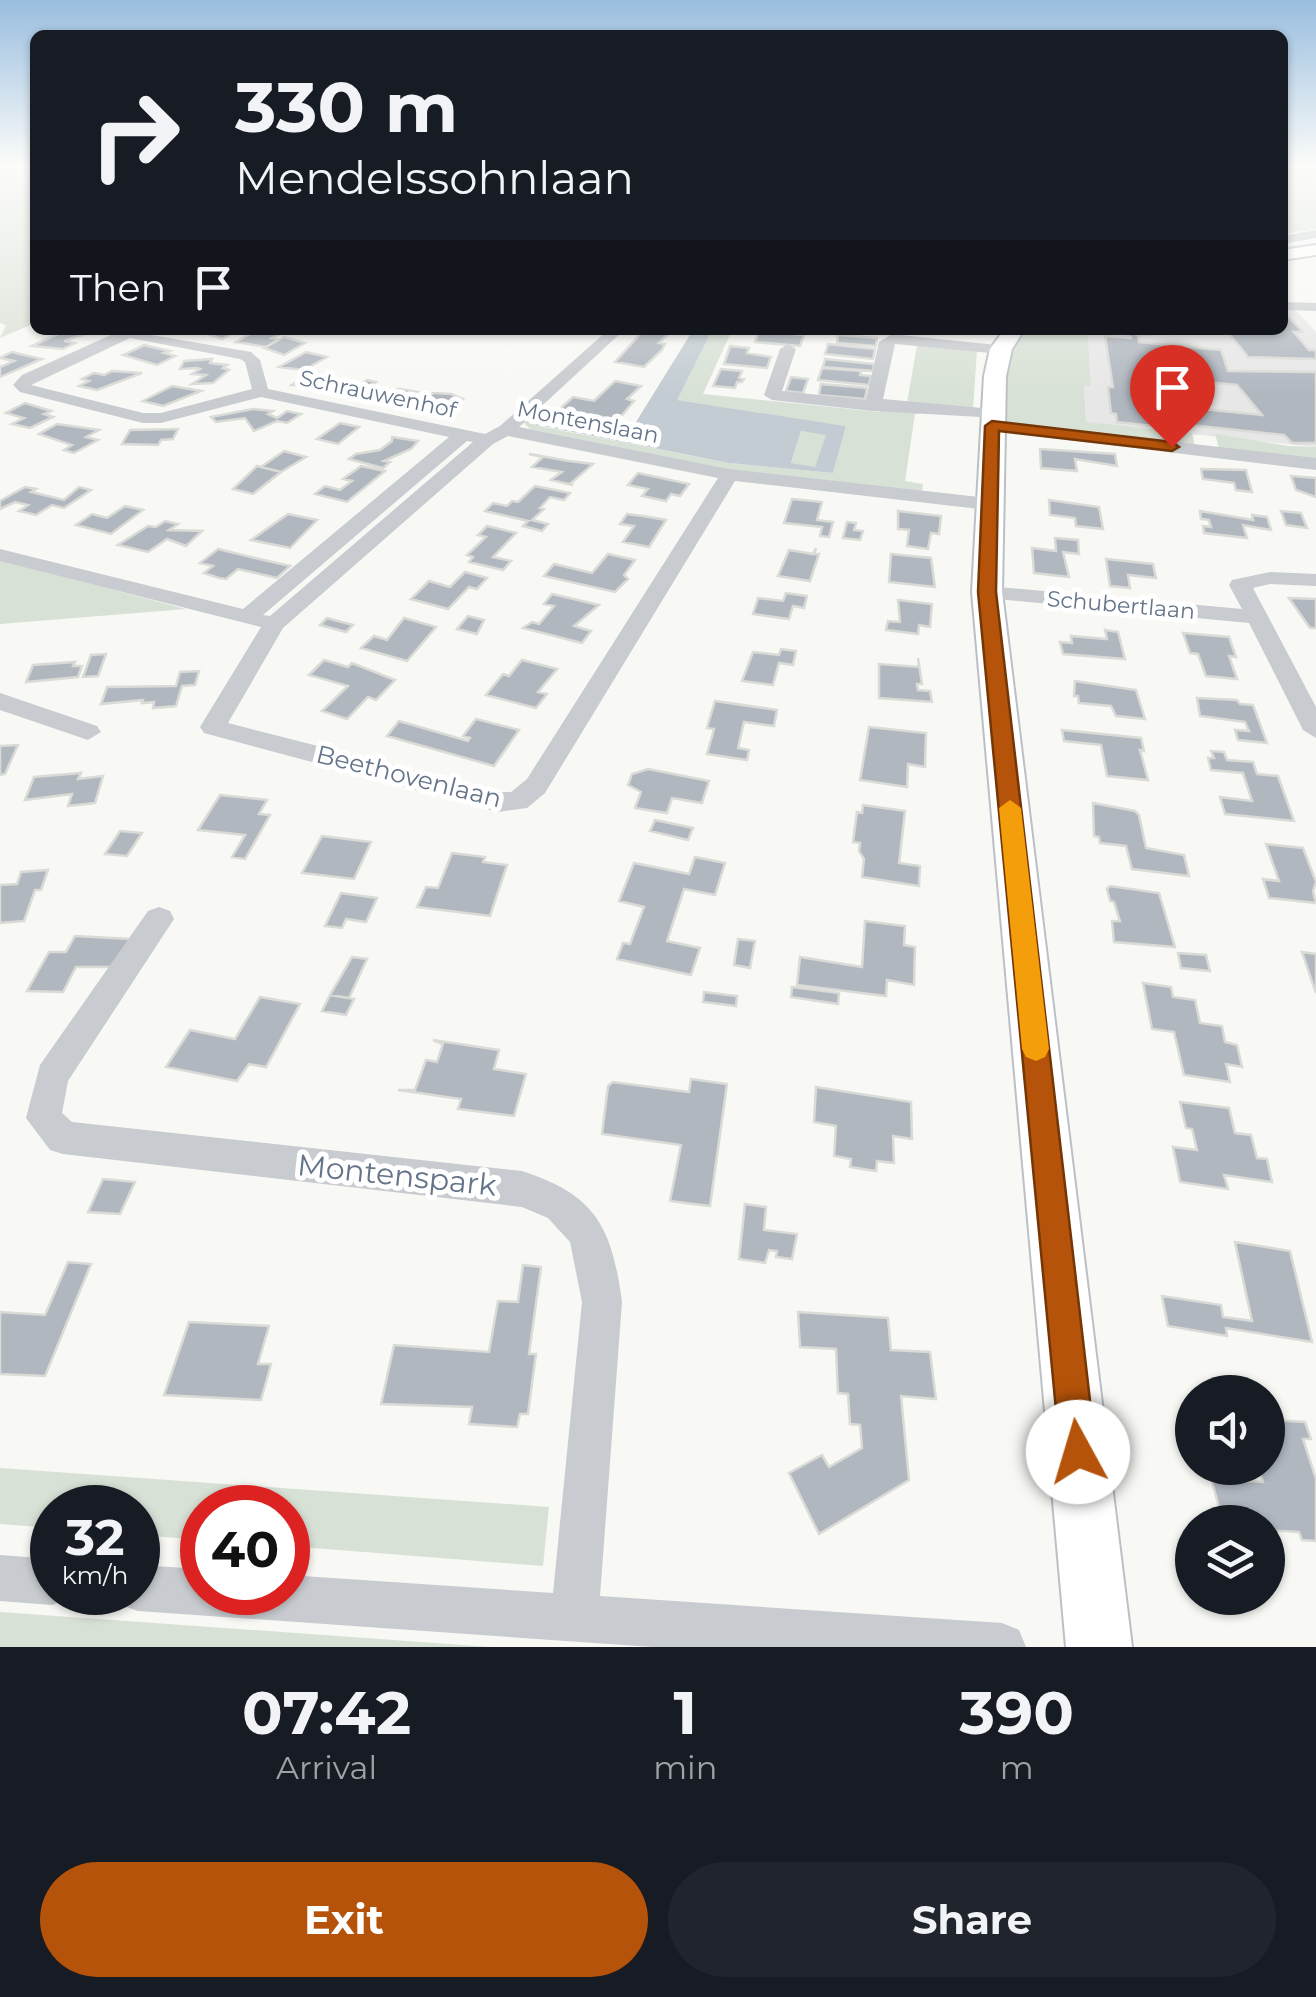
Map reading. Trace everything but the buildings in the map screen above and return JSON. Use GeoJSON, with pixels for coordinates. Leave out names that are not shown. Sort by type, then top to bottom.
{"type":"FeatureCollection","features":[{"type":"Feature","properties":{"kind":"street"},"geometry":{"type":"LineString","coordinates":[[1288,254],[1316,250]]}},
{"type":"Feature","properties":{"kind":"street"},"geometry":{"type":"LineString","coordinates":[[1288,306],[1316,307]]}},
{"type":"Feature","properties":{"kind":"street","name":"Schrauwenhof"},"geometry":{"type":"LineString","coordinates":[[125,335],[115,336],[22,384],[26,390],[143,418],[161,418],[261,392],[486,440]]}},
{"type":"Feature","properties":{"kind":"street","name":"Schrauwenhof"},"geometry":{"type":"LineString","coordinates":[[153,335],[244,355],[252,360],[261,392]]}},
{"type":"Feature","properties":{"kind":"street"},"geometry":{"type":"LineString","coordinates":[[506,430],[611,335]]}},
{"type":"Feature","properties":{"kind":"street"},"geometry":{"type":"LineString","coordinates":[[788,349],[772,395],[873,406],[887,342],[1007,339],[992,420],[987,592],[1099,1647]]}},
{"type":"Feature","properties":{"kind":"street"},"geometry":{"type":"LineString","coordinates":[[874,403],[1316,464]]}},
{"type":"Feature","properties":{"kind":"street","name":"Montenslaan"},"geometry":{"type":"LineString","coordinates":[[274,624],[486,440],[506,430],[729,475],[988,504]]}},
{"type":"Feature","properties":{"kind":"street"},"geometry":{"type":"LineString","coordinates":[[247,617],[463,434]]}},
{"type":"Feature","properties":{"kind":"street","name":"Beethovenlaan"},"geometry":{"type":"LineString","coordinates":[[274,624],[213,726],[498,802],[517,801],[536,786],[729,475]]}},
{"type":"Feature","properties":{"kind":"street"},"geometry":{"type":"LineString","coordinates":[[0,556],[274,624]]}},
{"type":"Feature","properties":{"kind":"street"},"geometry":{"type":"LineString","coordinates":[[1316,580],[1270,578],[1240,585],[1316,730]]}},
{"type":"Feature","properties":{"kind":"street","name":"Schubertlaan"},"geometry":{"type":"LineString","coordinates":[[987,592],[1255,617]]}},
{"type":"Feature","properties":{"kind":"street"},"geometry":{"type":"LineString","coordinates":[[0,702],[88,732]]}},
{"type":"Feature","properties":{"kind":"street","name":"Montenspark"},"geometry":{"type":"LineString","coordinates":[[159,919],[52,1076],[43,1118],[63,1138],[522,1189],[552,1196],[579,1221],[597,1257],[602,1302],[574,1620]]}},
{"type":"Feature","properties":{"kind":"street"},"geometry":{"type":"LineString","coordinates":[[0,1578],[30,1580]]}},
{"type":"Feature","properties":{"kind":"street"},"geometry":{"type":"LineString","coordinates":[[160,1590],[1002,1647]]}},
{"type":"Feature","properties":{"kind":"shaded area"},"geometry":{"type":"Polygon","coordinates":[[[0,242],[30,242],[30,325],[0,338],[6,325],[0,323],[0,242]]]}},
{"type":"Feature","properties":{"kind":"shaded area"},"geometry":{"type":"Polygon","coordinates":[[[1288,309],[1295,310],[1316,332],[1316,447],[1086,423],[1084,385],[1091,385],[1088,336],[1288,335],[1288,309]]]}},
{"type":"Feature","properties":{"kind":"shaded area"},"geometry":{"type":"Polygon","coordinates":[[[690,335],[710,335],[677,400],[846,426],[833,473],[729,463],[537,425],[544,421],[628,435],[690,335]],[[801,431],[791,463],[815,467],[826,435],[801,431]]]}},
{"type":"Feature","properties":{"kind":"shaded area"},"geometry":{"type":"Polygon","coordinates":[[[709,335],[730,335],[703,394],[880,412],[930,412],[915,414],[905,481],[923,484],[922,491],[733,470],[530,429],[524,423],[532,416],[544,421],[538,421],[538,426],[729,463],[833,473],[846,426],[676,400],[709,335]]]}},
{"type":"Feature","properties":{"kind":"shaded area"},"geometry":{"type":"Polygon","coordinates":[[[1019,335],[1090,335],[1091,386],[1084,386],[1086,422],[1192,433],[1195,446],[1003,423],[1007,352],[1019,335]]]}},
{"type":"Feature","properties":{"kind":"shaded area"},"geometry":{"type":"Polygon","coordinates":[[[917,345],[977,349],[973,409],[907,403],[917,345]]]}},
{"type":"Feature","properties":{"kind":"shaded area"},"geometry":{"type":"Polygon","coordinates":[[[801,431],[827,434],[815,467],[791,464],[801,431]]]}},
{"type":"Feature","properties":{"kind":"shaded area"},"geometry":{"type":"Polygon","coordinates":[[[1215,434],[1316,447],[1316,459],[1219,448],[1215,434]]]}},
{"type":"Feature","properties":{"kind":"shaded area"},"geometry":{"type":"Polygon","coordinates":[[[0,560],[186,609],[0,624],[0,560]]]}},
{"type":"Feature","properties":{"kind":"shaded area"},"geometry":{"type":"Polygon","coordinates":[[[0,1468],[239,1485],[180,1485],[180,1538],[160,1537],[160,1485],[30,1485],[30,1526],[0,1524],[0,1468]]]}},
{"type":"Feature","properties":{"kind":"shaded area"},"geometry":{"type":"Polygon","coordinates":[[[310,1490],[549,1507],[543,1566],[310,1548],[310,1490]]]}},
{"type":"Feature","properties":{"kind":"shaded area"},"geometry":{"type":"Polygon","coordinates":[[[0,1612],[491,1647],[0,1647],[0,1612]]]}},
{"type":"Feature","properties":{"kind":"slow traffic"},"geometry":{"type":"LineString","coordinates":[[1010,808],[1036,1049]]}},
{"type":"Feature","properties":{"kind":"route"},"geometry":{"type":"LineString","coordinates":[[1078,1452],[987,592],[992,426],[1172,447]]}}]}
